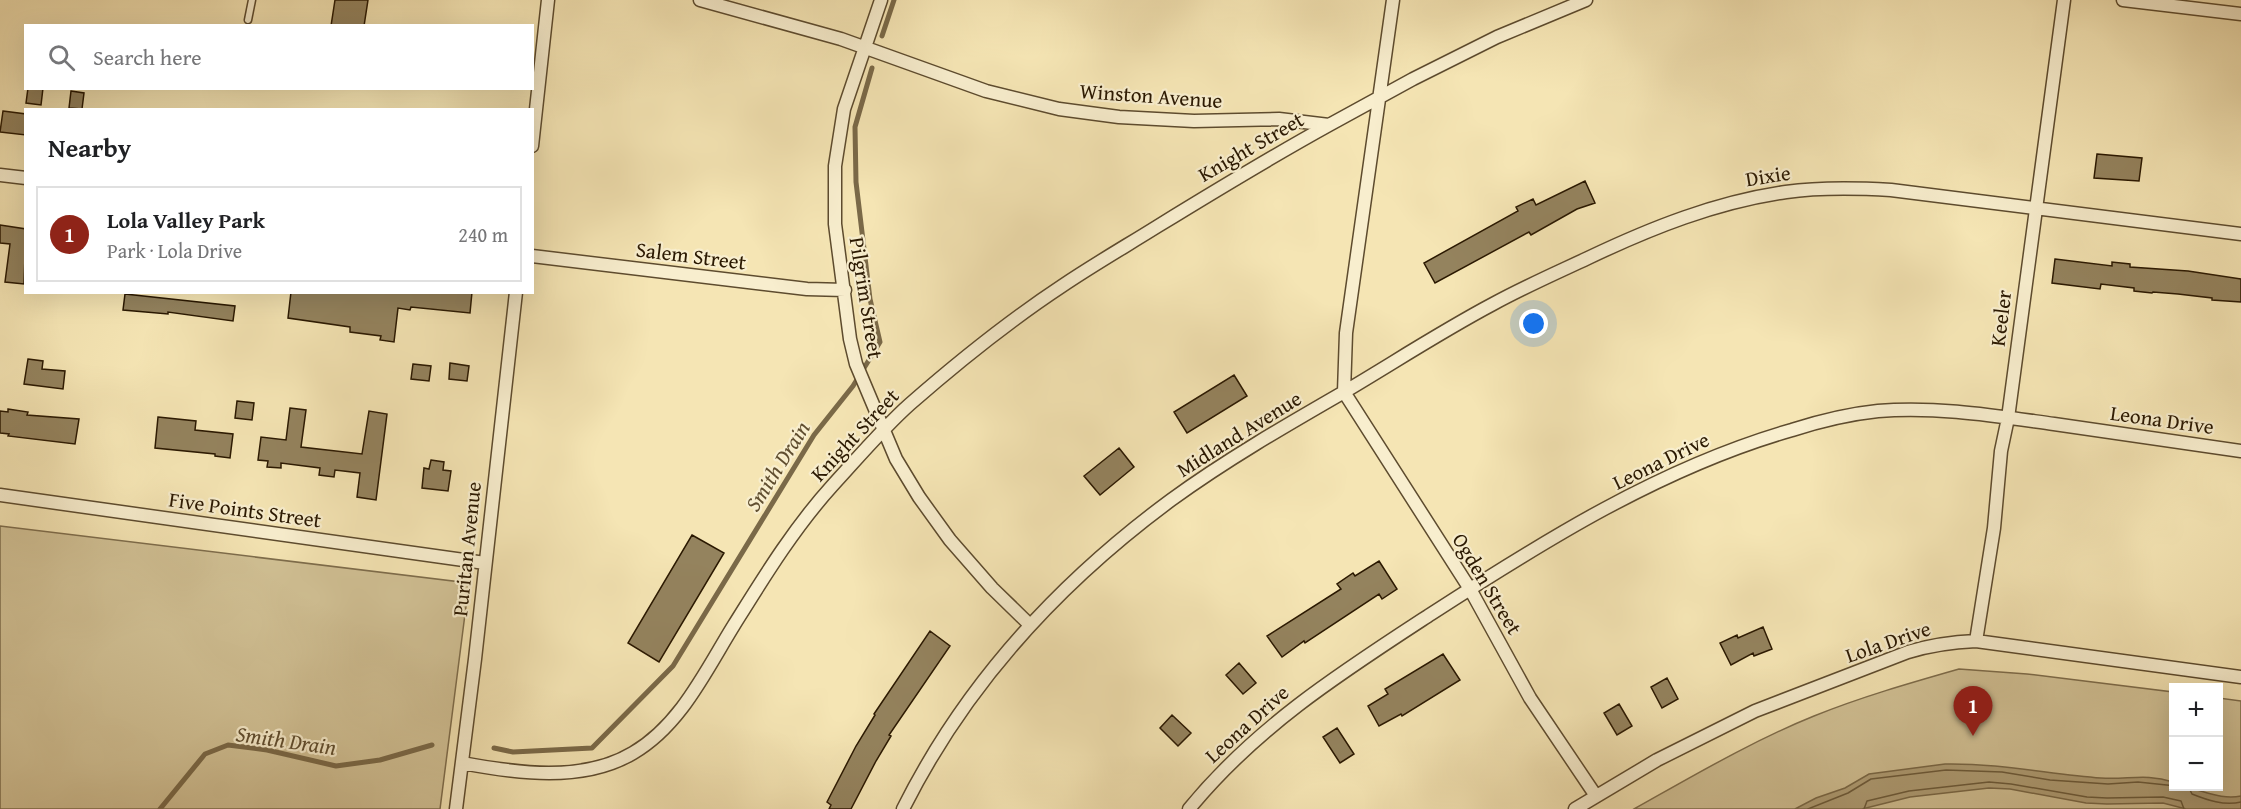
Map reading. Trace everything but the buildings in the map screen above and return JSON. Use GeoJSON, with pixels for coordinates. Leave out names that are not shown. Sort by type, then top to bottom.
{"type":"FeatureCollection","features":[{"type":"Feature","properties":{"kind":"street"},"geometry":{"type":"LineString","coordinates":[[534,128],[548,0]]}},
{"type":"Feature","properties":{"kind":"street","name":"Winston Avenue"},"geometry":{"type":"LineString","coordinates":[[700,0],[864,47],[986,91],[1059,109],[1119,117],[1194,121],[1279,119],[1329,125]]}},
{"type":"Feature","properties":{"kind":"street","name":"Pilgrim Street"},"geometry":{"type":"LineString","coordinates":[[881,0],[844,109],[835,166],[834,224],[850,339],[856,364],[896,459],[950,540],[992,588],[1030,625]]}},
{"type":"Feature","properties":{"kind":"street"},"geometry":{"type":"LineString","coordinates":[[1344,392],[1346,333],[1393,0]]}},
{"type":"Feature","properties":{"kind":"street"},"geometry":{"type":"LineString","coordinates":[[1329,125],[1497,37],[1586,0]]}},
{"type":"Feature","properties":{"kind":"street","name":"Keeler"},"geometry":{"type":"LineString","coordinates":[[1976,640],[1994,528],[2001,451],[2008,418],[2064,0]]}},
{"type":"Feature","properties":{"kind":"street"},"geometry":{"type":"LineString","coordinates":[[2123,0],[2241,14]]}},
{"type":"Feature","properties":{"kind":"street","name":"Knight Street"},"geometry":{"type":"LineString","coordinates":[[462,763],[517,771],[580,770],[614,762],[647,744],[669,724],[684,706],[753,594],[805,519],[908,405],[979,347],[1064,285],[1265,160],[1329,125]]}},
{"type":"Feature","properties":{"kind":"street"},"geometry":{"type":"LineString","coordinates":[[0,175],[24,178]]}},
{"type":"Feature","properties":{"kind":"street","name":"Dixie"},"geometry":{"type":"LineString","coordinates":[[1344,392],[1492,304],[1629,238],[1721,205],[1787,192],[1844,188],[1891,190],[2241,234]]}},
{"type":"Feature","properties":{"kind":"street","name":"Salem Street"},"geometry":{"type":"LineString","coordinates":[[534,256],[807,289],[844,290]]}},
{"type":"Feature","properties":{"kind":"street","name":"Puritan Avenue"},"geometry":{"type":"LineString","coordinates":[[456,809],[516,294]]}},
{"type":"Feature","properties":{"kind":"street","name":"Ogden Street"},"geometry":{"type":"LineString","coordinates":[[1344,392],[1470,589],[1530,698],[1596,796]]}},
{"type":"Feature","properties":{"kind":"street","name":"Midland Avenue"},"geometry":{"type":"LineString","coordinates":[[903,809],[950,728],[982,683],[1030,625],[1096,560],[1170,501],[1223,464],[1344,392]]}},
{"type":"Feature","properties":{"kind":"street","name":"Leona Drive"},"geometry":{"type":"LineString","coordinates":[[1189,809],[1228,765],[1287,712],[1345,671],[1470,589],[1557,536],[1663,479],[1748,442],[1818,422],[1878,411],[1941,410],[2241,452]]}},
{"type":"Feature","properties":{"kind":"street","name":"Five Points Street"},"geometry":{"type":"LineString","coordinates":[[0,495],[485,563]]}},
{"type":"Feature","properties":{"kind":"street","name":"Lola Drive"},"geometry":{"type":"LineString","coordinates":[[1575,809],[1657,760],[1755,711],[1908,652],[1950,642],[1976,640],[2241,677]]}},
{"type":"Feature","properties":{"kind":"lane"},"geometry":{"type":"LineString","coordinates":[[248,20],[252,0]]}},
{"type":"Feature","properties":{"kind":"shaded area"},"geometry":{"type":"Polygon","coordinates":[[[0,526],[469,583],[440,809],[0,809],[0,526]]]}},
{"type":"Feature","properties":{"kind":"shaded area"},"geometry":{"type":"Polygon","coordinates":[[[1959,669],[2027,674],[2169,692],[2169,791],[2223,791],[2223,699],[2241,701],[2241,809],[1634,809],[1768,736],[1832,709],[1959,669]]]}},
{"type":"Feature","properties":{"kind":"water"},"geometry":{"type":"Polygon","coordinates":[[[1945,764],[1965,764],[2101,778],[2145,777],[2169,781],[2169,791],[2201,791],[2224,797],[2241,796],[2241,809],[2186,809],[2163,803],[2086,803],[2010,789],[1989,788],[1910,797],[1862,809],[1795,809],[1816,798],[1845,788],[1869,774],[1945,764]]]}},
{"type":"Feature","properties":{"kind":"waterway","name":"Smith Drain"},"geometry":{"type":"LineString","coordinates":[[882,36],[894,0]]}},
{"type":"Feature","properties":{"kind":"waterway","name":"Smith Drain"},"geometry":{"type":"LineString","coordinates":[[494,748],[513,752],[592,748],[673,666],[814,435],[853,386],[880,342],[870,299],[856,182],[855,127],[872,68]]}},
{"type":"Feature","properties":{"kind":"waterway","name":"Smith Drain"},"geometry":{"type":"LineString","coordinates":[[160,809],[205,754],[228,745],[267,750],[336,766],[380,760],[432,745]]}},
{"type":"Feature","properties":{"kind":"place","name":"Lola Valley Park"},"geometry":{"type":"Point","coordinates":[1973,736]}}]}
